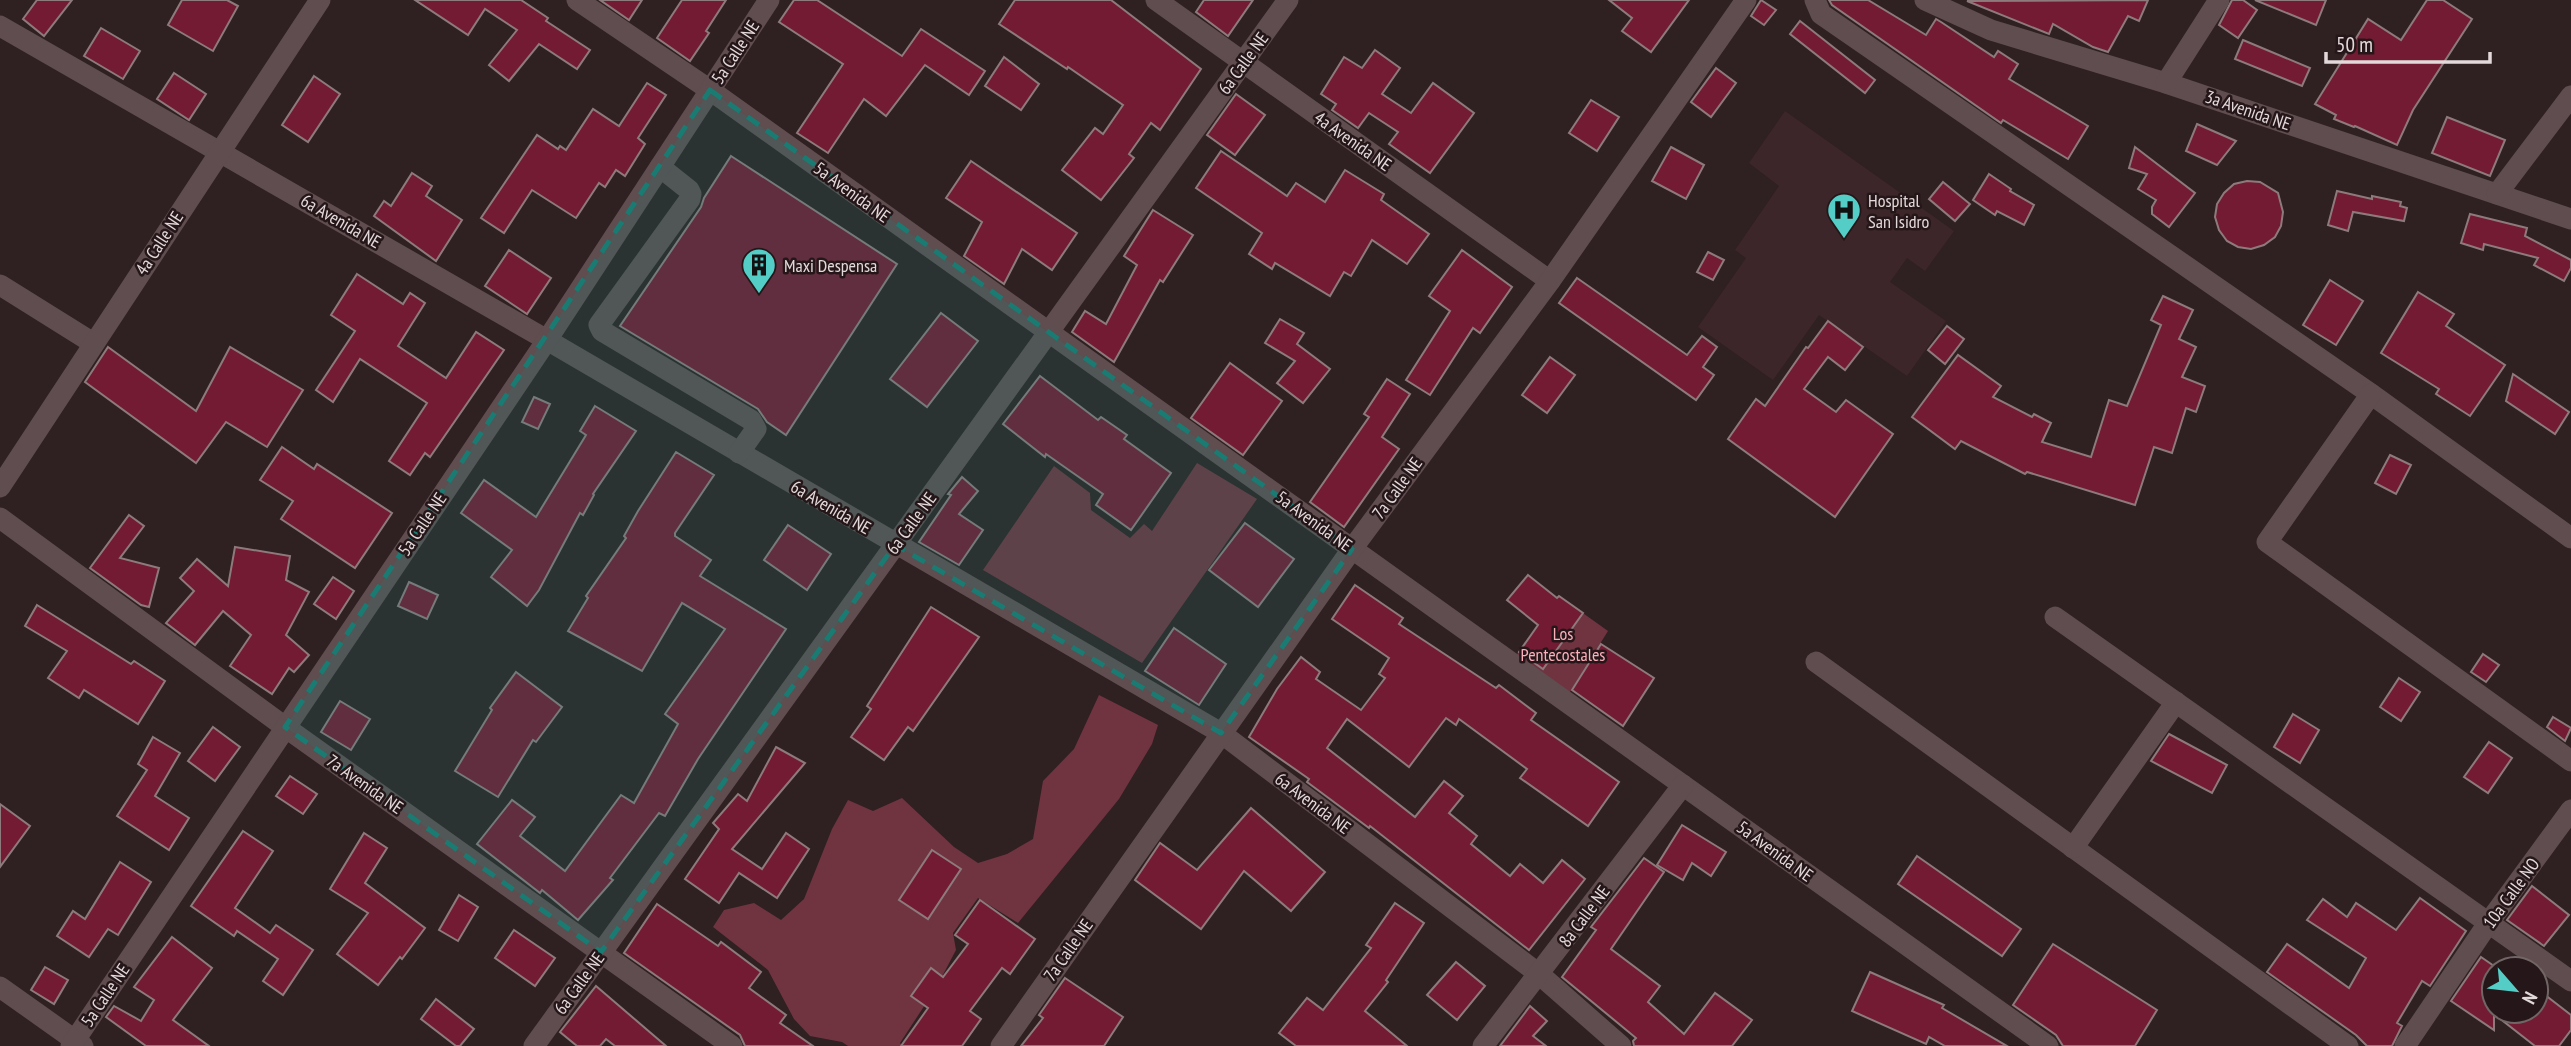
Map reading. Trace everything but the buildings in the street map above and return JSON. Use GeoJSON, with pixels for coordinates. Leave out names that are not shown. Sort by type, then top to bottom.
{"type":"FeatureCollection","features":[{"type":"Feature","properties":{"kind":"street","name":"4a Calle NE"},"geometry":{"type":"LineString","coordinates":[[0,487],[320,0]]}},
{"type":"Feature","properties":{"kind":"street","name":"5a Avenida NE"},"geometry":{"type":"LineString","coordinates":[[577,0],[710,90],[2048,1046]]}},
{"type":"Feature","properties":{"kind":"street","name":"5a Calle NE"},"geometry":{"type":"LineString","coordinates":[[76,1044],[285,727],[547,340],[769,0]]}},
{"type":"Feature","properties":{"kind":"street","name":"4a Avenida NE"},"geometry":{"type":"LineString","coordinates":[[1156,0],[1550,281]]}},
{"type":"Feature","properties":{"kind":"street","name":"6a Calle NE"},"geometry":{"type":"LineString","coordinates":[[534,1046],[1288,0]]}},
{"type":"Feature","properties":{"kind":"street","name":"7a Calle NE"},"geometry":{"type":"LineString","coordinates":[[1001,1046],[1352,548],[1550,281],[1746,0]]}},
{"type":"Feature","properties":{"kind":"street"},"geometry":{"type":"LineString","coordinates":[[1815,0],[1821,14],[2371,394],[2571,538]]}},
{"type":"Feature","properties":{"kind":"street","name":"3a Avenida NE"},"geometry":{"type":"LineString","coordinates":[[1925,0],[1991,30],[2166,83],[2571,219]]}},
{"type":"Feature","properties":{"kind":"street"},"geometry":{"type":"LineString","coordinates":[[2166,83],[2219,0]]}},
{"type":"Feature","properties":{"kind":"street","name":"6a Avenida NE"},"geometry":{"type":"LineString","coordinates":[[0,26],[547,340],[1221,733],[1539,974],[1621,1046]]}},
{"type":"Feature","properties":{"kind":"street"},"geometry":{"type":"LineString","coordinates":[[2497,194],[2571,96]]}},
{"type":"Feature","properties":{"kind":"street"},"geometry":{"type":"LineString","coordinates":[[660,167],[689,190],[690,198],[600,325],[602,331],[751,420],[756,429],[739,453]]}},
{"type":"Feature","properties":{"kind":"street"},"geometry":{"type":"LineString","coordinates":[[0,285],[93,343]]}},
{"type":"Feature","properties":{"kind":"street"},"geometry":{"type":"LineString","coordinates":[[2371,394],[2267,542],[2571,761]]}},
{"type":"Feature","properties":{"kind":"street","name":"7a Avenida NE"},"geometry":{"type":"LineString","coordinates":[[0,518],[285,727],[732,1046]]}},
{"type":"Feature","properties":{"kind":"street"},"geometry":{"type":"LineString","coordinates":[[2055,617],[2571,981]]}},
{"type":"Feature","properties":{"kind":"street"},"geometry":{"type":"LineString","coordinates":[[1816,662],[2348,1046]]}},
{"type":"Feature","properties":{"kind":"street"},"geometry":{"type":"LineString","coordinates":[[2073,848],[2176,702]]}},
{"type":"Feature","properties":{"kind":"street","name":"8a Calle NE"},"geometry":{"type":"LineString","coordinates":[[1483,1046],[1683,785]]}},
{"type":"Feature","properties":{"kind":"street","name":"10a Calle NO"},"geometry":{"type":"LineString","coordinates":[[2405,1046],[2489,922],[2571,810]]}},
{"type":"Feature","properties":{"kind":"street"},"geometry":{"type":"LineString","coordinates":[[0,987],[76,1044]]}},
{"type":"Feature","properties":{"kind":"highlighted area"},"geometry":{"type":"Polygon","coordinates":[[[710,90],[1352,549],[1221,733],[895,545],[601,952],[285,727],[710,90]]]}},
{"type":"Feature","properties":{"kind":"shaded area","name":"Hospital San Isidro"},"geometry":{"type":"Polygon","coordinates":[[[1785,111],[1954,231],[1925,271],[1907,258],[1890,282],[1946,321],[1907,376],[1819,315],[1773,380],[1698,327],[1746,258],[1735,250],[1779,186],[1749,163],[1785,111]]]}},
{"type":"Feature","properties":{"kind":"green space"},"geometry":{"type":"Polygon","coordinates":[[[1197,463],[1257,499],[1142,663],[983,570],[1054,466],[1090,493],[1091,510],[1130,538],[1144,524],[1152,531],[1197,463]]]}},
{"type":"Feature","properties":{"kind":"green space","name":"Los Pentecostales"},"geometry":{"type":"Polygon","coordinates":[[[1559,596],[1608,631],[1568,695],[1515,657],[1559,596]]]}},
{"type":"Feature","properties":{"kind":"green space"},"geometry":{"type":"Polygon","coordinates":[[[1099,695],[1158,725],[1152,744],[1119,799],[1018,923],[978,898],[953,933],[956,950],[936,988],[900,1043],[902,1046],[848,1046],[842,1042],[810,1036],[794,1019],[768,970],[713,927],[724,910],[754,903],[781,920],[804,899],[832,829],[848,800],[873,811],[902,798],[954,847],[978,863],[1007,854],[1033,839],[1043,781],[1074,749],[1099,695]]]}},
{"type":"Feature","properties":{"kind":"place","name":"Hospital San Isidro"},"geometry":{"type":"Point","coordinates":[1844,240]}},
{"type":"Feature","properties":{"kind":"place","name":"Maxi Despensa"},"geometry":{"type":"Point","coordinates":[759,295]}}]}
